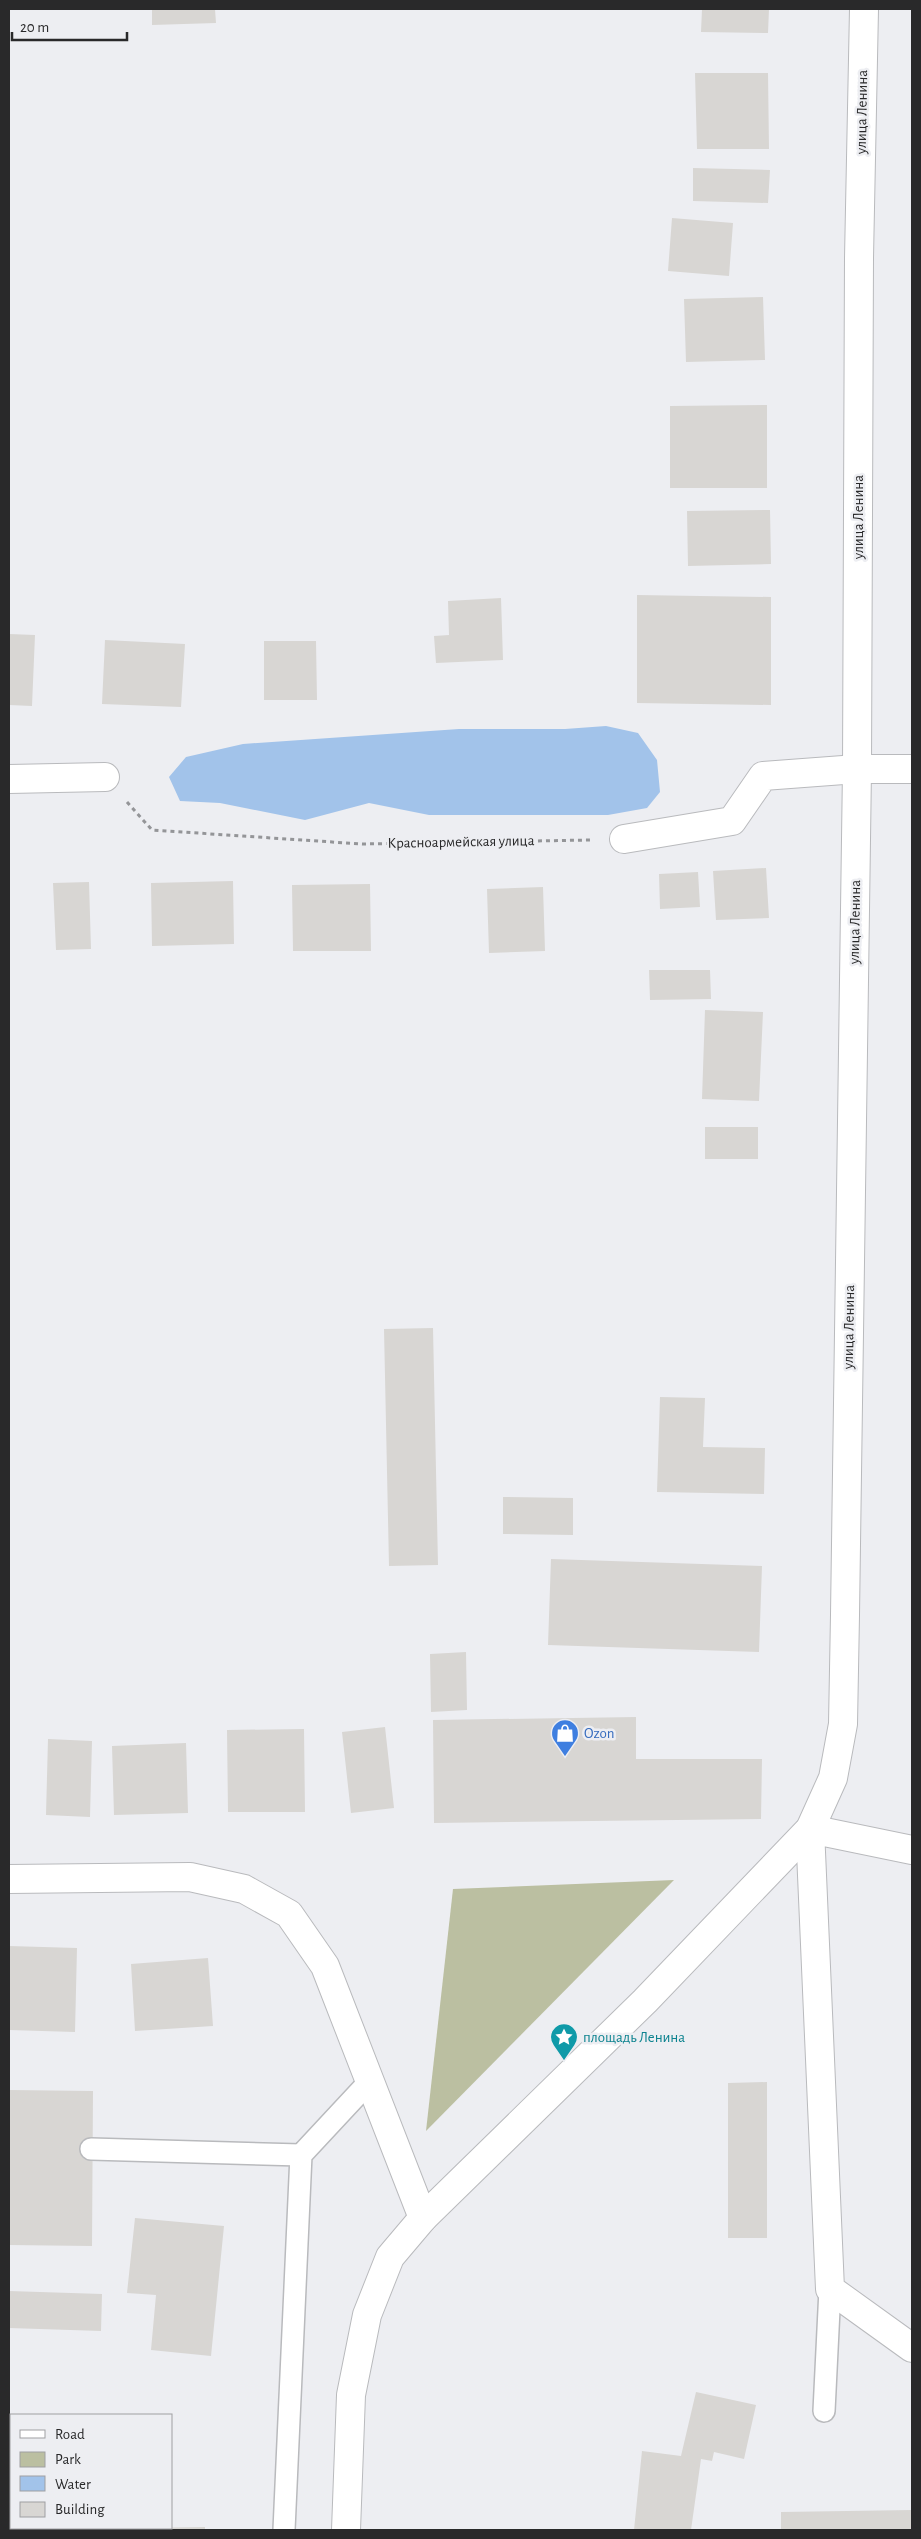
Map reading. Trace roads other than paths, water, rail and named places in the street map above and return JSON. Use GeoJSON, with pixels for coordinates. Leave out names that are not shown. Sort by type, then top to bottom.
{"type":"FeatureCollection","features":[{"type":"Feature","properties":{"kind":"main road","name":"улица Ленина"},"geometry":{"type":"LineString","coordinates":[[810,1829],[833,1778],[843,1724],[857,769],[859,258],[864,9]]}},
{"type":"Feature","properties":{"kind":"main road"},"geometry":{"type":"LineString","coordinates":[[624,839],[732,821],[763,776],[857,769],[912,769]]}},
{"type":"Feature","properties":{"kind":"main road"},"geometry":{"type":"LineString","coordinates":[[9,779],[104,777]]}},
{"type":"Feature","properties":{"kind":"main road"},"geometry":{"type":"LineString","coordinates":[[810,1829],[912,1850]]}},
{"type":"Feature","properties":{"kind":"main road"},"geometry":{"type":"LineString","coordinates":[[346,2530],[351,2395],[367,2315],[390,2257],[423,2218],[645,2001],[810,1829]]}},
{"type":"Feature","properties":{"kind":"main road"},"geometry":{"type":"LineString","coordinates":[[810,1829],[830,2289],[912,2348]]}},
{"type":"Feature","properties":{"kind":"main road"},"geometry":{"type":"LineString","coordinates":[[9,1879],[190,1877],[244,1889],[289,1914],[325,1966],[423,2218]]}},
{"type":"Feature","properties":{"kind":"lane"},"geometry":{"type":"LineString","coordinates":[[284,2530],[301,2155],[369,2082]]}},
{"type":"Feature","properties":{"kind":"lane"},"geometry":{"type":"LineString","coordinates":[[91,2149],[301,2155]]}},
{"type":"Feature","properties":{"kind":"lane"},"geometry":{"type":"LineString","coordinates":[[824,2411],[830,2289]]}},
{"type":"Feature","properties":{"kind":"water"},"geometry":{"type":"Polygon","coordinates":[[[606,726],[638,733],[657,760],[660,792],[647,808],[608,815],[429,815],[369,803],[305,820],[220,803],[180,801],[169,777],[186,757],[243,744],[459,729],[565,729],[606,726]]]}},
{"type":"Feature","properties":{"kind":"place","name":"Ozon"},"geometry":{"type":"Point","coordinates":[565,1757]}},
{"type":"Feature","properties":{"kind":"place","name":"площадь Ленина"},"geometry":{"type":"Point","coordinates":[564,2061]}}]}
